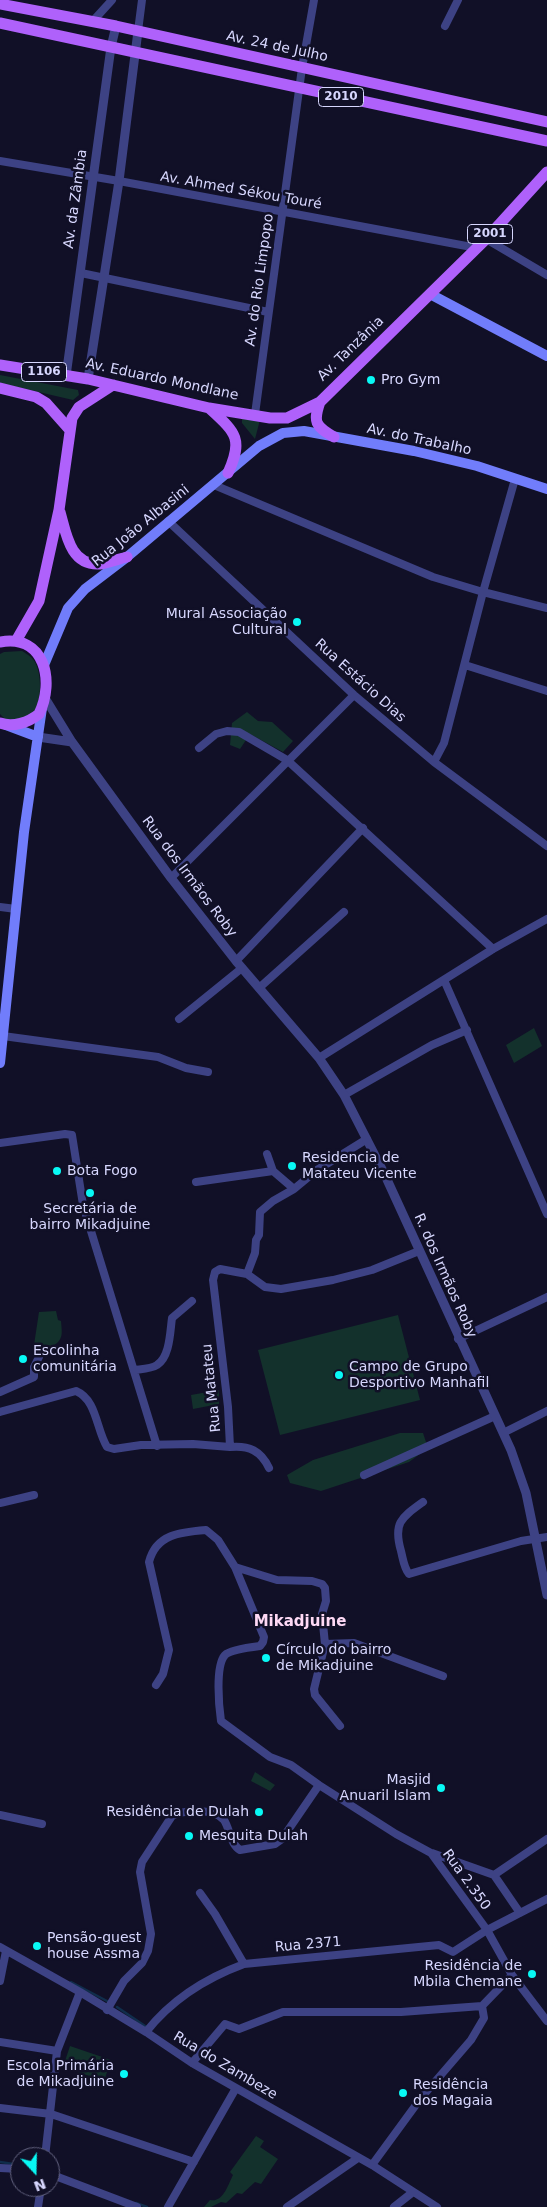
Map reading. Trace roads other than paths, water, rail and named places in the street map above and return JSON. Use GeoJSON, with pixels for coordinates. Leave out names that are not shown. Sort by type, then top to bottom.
{"type":"FeatureCollection","features":[{"type":"Feature","properties":{"kind":"main road","name":"Av. 24 de Julho"},"geometry":{"type":"LineString","coordinates":[[0,4],[116,26],[547,122]]}},
{"type":"Feature","properties":{"kind":"main road"},"geometry":{"type":"LineString","coordinates":[[0,23],[111,47],[135,55]]}},
{"type":"Feature","properties":{"kind":"main road","name":"2010"},"geometry":{"type":"LineString","coordinates":[[135,55],[547,140]]}},
{"type":"Feature","properties":{"kind":"main road","name":"2001"},"geometry":{"type":"LineString","coordinates":[[430,294],[486,239],[547,172]]}},
{"type":"Feature","properties":{"kind":"main road"},"geometry":{"type":"LineString","coordinates":[[430,294],[547,356]]}},
{"type":"Feature","properties":{"kind":"main road","name":"Av. Tanzânia"},"geometry":{"type":"LineString","coordinates":[[287,418],[320,402],[430,294]]}},
{"type":"Feature","properties":{"kind":"main road","name":"Av. Eduardo Mondlane"},"geometry":{"type":"LineString","coordinates":[[0,365],[88,379],[209,408],[255,414],[270,418],[287,418]]}},
{"type":"Feature","properties":{"kind":"main road"},"geometry":{"type":"LineString","coordinates":[[16,640],[39,601],[59,510],[72,418],[79,406],[113,385]]}},
{"type":"Feature","properties":{"kind":"main road","name":"1106"},"geometry":{"type":"LineString","coordinates":[[0,388],[36,397],[46,404],[70,430]]}},
{"type":"Feature","properties":{"kind":"main road"},"geometry":{"type":"LineString","coordinates":[[320,402],[315,416],[317,424],[320,429],[334,436]]}},
{"type":"Feature","properties":{"kind":"main road"},"geometry":{"type":"LineString","coordinates":[[209,408],[226,424],[238,446],[236,457],[228,473]]}},
{"type":"Feature","properties":{"kind":"main road","name":"Av. do Trabalho"},"geometry":{"type":"LineString","coordinates":[[283,433],[304,431],[414,451],[477,466],[547,489]]}},
{"type":"Feature","properties":{"kind":"main road","name":"Rua João Albasini"},"geometry":{"type":"LineString","coordinates":[[44,665],[68,608],[85,588],[127,557],[259,446],[283,433]]}},
{"type":"Feature","properties":{"kind":"main road"},"geometry":{"type":"LineString","coordinates":[[59,510],[71,550],[84,561],[99,564],[127,557]]}},
{"type":"Feature","properties":{"kind":"main road"},"geometry":{"type":"LineString","coordinates":[[0,642],[16,640],[27,643],[40,655],[44,665],[44,703],[33,770],[3,1014],[0,1062]]}},
{"type":"Feature","properties":{"kind":"main road"},"geometry":{"type":"LineString","coordinates":[[1,727],[23,724],[32,720],[39,714],[44,703]]}},
{"type":"Feature","properties":{"kind":"main road"},"geometry":{"type":"LineString","coordinates":[[1,727],[38,737]]}},
{"type":"Feature","properties":{"kind":"street"},"geometry":{"type":"LineString","coordinates":[[92,22],[112,0]]}},
{"type":"Feature","properties":{"kind":"street"},"geometry":{"type":"LineString","coordinates":[[88,379],[119,181],[142,0]]}},
{"type":"Feature","properties":{"kind":"street","name":"Av. do Rio Limpopo"},"geometry":{"type":"LineString","coordinates":[[255,414],[302,68],[314,0]]}},
{"type":"Feature","properties":{"kind":"street"},"geometry":{"type":"LineString","coordinates":[[445,26],[458,0]]}},
{"type":"Feature","properties":{"kind":"street","name":"Av. da Zâmbia"},"geometry":{"type":"LineString","coordinates":[[66,376],[111,47],[116,26]]}},
{"type":"Feature","properties":{"kind":"street","name":"Av. Ahmed Sékou Touré"},"geometry":{"type":"LineString","coordinates":[[0,161],[119,181],[476,248]]}},
{"type":"Feature","properties":{"kind":"street"},"geometry":{"type":"LineString","coordinates":[[486,239],[547,275]]}},
{"type":"Feature","properties":{"kind":"street"},"geometry":{"type":"LineString","coordinates":[[81,273],[104,276],[268,312]]}},
{"type":"Feature","properties":{"kind":"street"},"geometry":{"type":"LineString","coordinates":[[434,762],[444,743],[515,478]]}},
{"type":"Feature","properties":{"kind":"street"},"geometry":{"type":"LineString","coordinates":[[214,485],[433,577],[547,608]]}},
{"type":"Feature","properties":{"kind":"street","name":"Rua Estácio Dias"},"geometry":{"type":"LineString","coordinates":[[168,521],[354,694],[434,762],[547,846]]}},
{"type":"Feature","properties":{"kind":"street"},"geometry":{"type":"LineString","coordinates":[[465,665],[547,691]]}},
{"type":"Feature","properties":{"kind":"street"},"geometry":{"type":"LineString","coordinates":[[171,878],[354,694]]}},
{"type":"Feature","properties":{"kind":"street","name":"Rua dos Irmãos Roby"},"geometry":{"type":"LineString","coordinates":[[44,703],[171,878],[239,965],[321,1060]]}},
{"type":"Feature","properties":{"kind":"street"},"geometry":{"type":"LineString","coordinates":[[199,748],[216,734],[227,731],[239,732],[287,760],[493,949]]}},
{"type":"Feature","properties":{"kind":"street"},"geometry":{"type":"LineString","coordinates":[[38,737],[72,742]]}},
{"type":"Feature","properties":{"kind":"street"},"geometry":{"type":"LineString","coordinates":[[179,1019],[239,965],[363,828]]}},
{"type":"Feature","properties":{"kind":"street"},"geometry":{"type":"LineString","coordinates":[[0,907],[16,909]]}},
{"type":"Feature","properties":{"kind":"street"},"geometry":{"type":"LineString","coordinates":[[259,988],[344,912]]}},
{"type":"Feature","properties":{"kind":"street"},"geometry":{"type":"LineString","coordinates":[[321,1060],[493,949],[547,919]]}},
{"type":"Feature","properties":{"kind":"street"},"geometry":{"type":"LineString","coordinates":[[444,980],[544,1200],[547,1214]]}},
{"type":"Feature","properties":{"kind":"street"},"geometry":{"type":"LineString","coordinates":[[344,1095],[432,1045],[467,1030]]}},
{"type":"Feature","properties":{"kind":"street"},"geometry":{"type":"LineString","coordinates":[[3,1036],[158,1057],[186,1068],[208,1072]]}},
{"type":"Feature","properties":{"kind":"street","name":"R. dos Irmãos Roby"},"geometry":{"type":"LineString","coordinates":[[321,1060],[344,1095],[367,1139],[503,1433],[526,1493],[547,1595]]}},
{"type":"Feature","properties":{"kind":"street"},"geometry":{"type":"LineString","coordinates":[[0,1143],[65,1134],[72,1135],[83,1205],[157,1446]]}},
{"type":"Feature","properties":{"kind":"street"},"geometry":{"type":"LineString","coordinates":[[367,1139],[317,1170],[294,1189],[273,1201],[260,1212],[259,1234],[247,1274],[265,1287],[280,1289],[333,1280],[372,1270],[419,1251]]}},
{"type":"Feature","properties":{"kind":"street"},"geometry":{"type":"LineString","coordinates":[[267,1154],[273,1171],[294,1189]]}},
{"type":"Feature","properties":{"kind":"street"},"geometry":{"type":"LineString","coordinates":[[196,1182],[273,1171]]}},
{"type":"Feature","properties":{"kind":"street","name":"Rua Matateu"},"geometry":{"type":"LineString","coordinates":[[0,1412],[76,1391],[83,1394],[92,1408],[107,1447],[114,1449],[141,1445],[193,1444],[230,1447],[228,1407],[212,1280],[215,1272],[220,1269],[247,1274]]}},
{"type":"Feature","properties":{"kind":"street"},"geometry":{"type":"LineString","coordinates":[[458,1338],[547,1297]]}},
{"type":"Feature","properties":{"kind":"street"},"geometry":{"type":"LineString","coordinates":[[134,1370],[157,1366],[164,1359],[172,1318],[192,1301]]}},
{"type":"Feature","properties":{"kind":"street"},"geometry":{"type":"LineString","coordinates":[[0,1392],[34,1377],[34,1367],[39,1357]]}},
{"type":"Feature","properties":{"kind":"street"},"geometry":{"type":"LineString","coordinates":[[503,1433],[547,1411]]}},
{"type":"Feature","properties":{"kind":"street"},"geometry":{"type":"LineString","coordinates":[[364,1475],[495,1416]]}},
{"type":"Feature","properties":{"kind":"street"},"geometry":{"type":"LineString","coordinates":[[230,1447],[239,1446],[257,1451],[269,1468]]}},
{"type":"Feature","properties":{"kind":"street"},"geometry":{"type":"LineString","coordinates":[[0,1504],[34,1495]]}},
{"type":"Feature","properties":{"kind":"street"},"geometry":{"type":"LineString","coordinates":[[423,1502],[403,1517],[398,1526],[397,1537],[409,1574],[521,1541],[547,1537]]}},
{"type":"Feature","properties":{"kind":"street"},"geometry":{"type":"LineString","coordinates":[[156,1685],[163,1674],[169,1650],[149,1562],[152,1550],[160,1541],[182,1532],[206,1530],[218,1540],[235,1567],[277,1580],[312,1581],[322,1584],[327,1591],[322,1614],[324,1644],[314,1689],[315,1695],[340,1726]]}},
{"type":"Feature","properties":{"kind":"street","name":"Rua 2.350"},"geometry":{"type":"LineString","coordinates":[[235,1567],[264,1637],[264,1642],[260,1646],[226,1655],[219,1670],[222,1723],[270,1757],[291,1765],[396,1834],[431,1853],[486,1930],[512,1975],[547,2021]]}},
{"type":"Feature","properties":{"kind":"street"},"geometry":{"type":"LineString","coordinates":[[324,1644],[354,1643],[443,1676]]}},
{"type":"Feature","properties":{"kind":"street"},"geometry":{"type":"LineString","coordinates":[[107,2010],[124,1980],[142,1963],[148,1951],[151,1934],[140,1872],[142,1862],[168,1820],[177,1813],[201,1811],[218,1815],[222,1818],[235,1846],[240,1850],[275,1844],[282,1839],[319,1785]]}},
{"type":"Feature","properties":{"kind":"street"},"geometry":{"type":"LineString","coordinates":[[0,1816],[42,1824]]}},
{"type":"Feature","properties":{"kind":"street"},"geometry":{"type":"LineString","coordinates":[[494,1875],[547,1840]]}},
{"type":"Feature","properties":{"kind":"street"},"geometry":{"type":"LineString","coordinates":[[431,1853],[494,1875],[520,1913]]}},
{"type":"Feature","properties":{"kind":"street"},"geometry":{"type":"LineString","coordinates":[[200,1892],[244,1964]]}},
{"type":"Feature","properties":{"kind":"street"},"geometry":{"type":"LineString","coordinates":[[486,1930],[547,1900]]}},
{"type":"Feature","properties":{"kind":"street","name":"Rua 2371"},"geometry":{"type":"LineString","coordinates":[[146,2032],[168,2008],[198,1985],[215,1975],[244,1964],[439,1945],[453,1952],[486,1930]]}},
{"type":"Feature","properties":{"kind":"street"},"geometry":{"type":"LineString","coordinates":[[0,1981],[3,1949]]}},
{"type":"Feature","properties":{"kind":"street","name":"Rua do Zambeze"},"geometry":{"type":"LineString","coordinates":[[3,1949],[80,1992],[236,2088],[372,2165],[438,2207]]}},
{"type":"Feature","properties":{"kind":"street"},"geometry":{"type":"LineString","coordinates":[[192,2062],[225,2024],[239,2029],[283,2012],[401,2012],[482,2006],[512,1975]]}},
{"type":"Feature","properties":{"kind":"street"},"geometry":{"type":"LineString","coordinates":[[46,2147],[56,2051],[80,1992]]}},
{"type":"Feature","properties":{"kind":"street"},"geometry":{"type":"LineString","coordinates":[[372,2165],[420,2098],[471,2040],[484,2018],[482,2006]]}},
{"type":"Feature","properties":{"kind":"street"},"geometry":{"type":"LineString","coordinates":[[0,2042],[56,2051]]}},
{"type":"Feature","properties":{"kind":"street"},"geometry":{"type":"LineString","coordinates":[[168,2207],[236,2088]]}},
{"type":"Feature","properties":{"kind":"street"},"geometry":{"type":"LineString","coordinates":[[0,2108],[51,2114],[194,2162]]}},
{"type":"Feature","properties":{"kind":"street"},"geometry":{"type":"LineString","coordinates":[[287,2207],[358,2158]]}},
{"type":"Feature","properties":{"kind":"street"},"geometry":{"type":"LineString","coordinates":[[60,2178],[137,2207]]}},
{"type":"Feature","properties":{"kind":"street"},"geometry":{"type":"LineString","coordinates":[[394,2207],[413,2192]]}},
{"type":"Feature","properties":{"kind":"waterway"},"geometry":{"type":"LineString","coordinates":[[71,1982],[107,2001]]}},
{"type":"Feature","properties":{"kind":"waterway"},"geometry":{"type":"LineString","coordinates":[[117,2007],[148,2028]]}},
{"type":"Feature","properties":{"kind":"waterway"},"geometry":{"type":"LineString","coordinates":[[0,2162],[10,2164]]}},
{"type":"Feature","properties":{"kind":"waterway"},"geometry":{"type":"LineString","coordinates":[[136,2203],[147,2207]]}},
{"type":"Feature","properties":{"kind":"place","name":"Pro Gym"},"geometry":{"type":"Point","coordinates":[371,380]}},
{"type":"Feature","properties":{"kind":"place","name":"Mural Associação Cultural"},"geometry":{"type":"Point","coordinates":[297,622]}},
{"type":"Feature","properties":{"kind":"place","name":"Residencia de Matateu Vicente"},"geometry":{"type":"Point","coordinates":[292,1166]}},
{"type":"Feature","properties":{"kind":"place","name":"Bota Fogo"},"geometry":{"type":"Point","coordinates":[57,1171]}},
{"type":"Feature","properties":{"kind":"place","name":"Secretária de bairro Mikadjuine"},"geometry":{"type":"Point","coordinates":[90,1193]}},
{"type":"Feature","properties":{"kind":"place","name":"Escolinha comunitária"},"geometry":{"type":"Point","coordinates":[23,1359]}},
{"type":"Feature","properties":{"kind":"place","name":"Campo de Grupo Desportivo Manhafil"},"geometry":{"type":"Point","coordinates":[339,1375]}},
{"type":"Feature","properties":{"kind":"place","name":"Círculo do bairro de Mikadjuine"},"geometry":{"type":"Point","coordinates":[266,1658]}},
{"type":"Feature","properties":{"kind":"place","name":"Masjid Anuaril Islam"},"geometry":{"type":"Point","coordinates":[441,1788]}},
{"type":"Feature","properties":{"kind":"place","name":"Residência de Dulah"},"geometry":{"type":"Point","coordinates":[259,1812]}},
{"type":"Feature","properties":{"kind":"place","name":"Mesquita Dulah"},"geometry":{"type":"Point","coordinates":[189,1836]}},
{"type":"Feature","properties":{"kind":"place","name":"Pensão-guest house Assma"},"geometry":{"type":"Point","coordinates":[37,1946]}},
{"type":"Feature","properties":{"kind":"place","name":"Residência de Mbila Chemane"},"geometry":{"type":"Point","coordinates":[532,1974]}},
{"type":"Feature","properties":{"kind":"place","name":"Escola Primária de Mikadjuine"},"geometry":{"type":"Point","coordinates":[124,2074]}},
{"type":"Feature","properties":{"kind":"place","name":"Residência dos Magaia"},"geometry":{"type":"Point","coordinates":[403,2093]}},
{"type":"Feature","properties":{"kind":"district","name":"Mikadjuine"},"geometry":{"type":"Point","coordinates":[300,1622]}}]}
